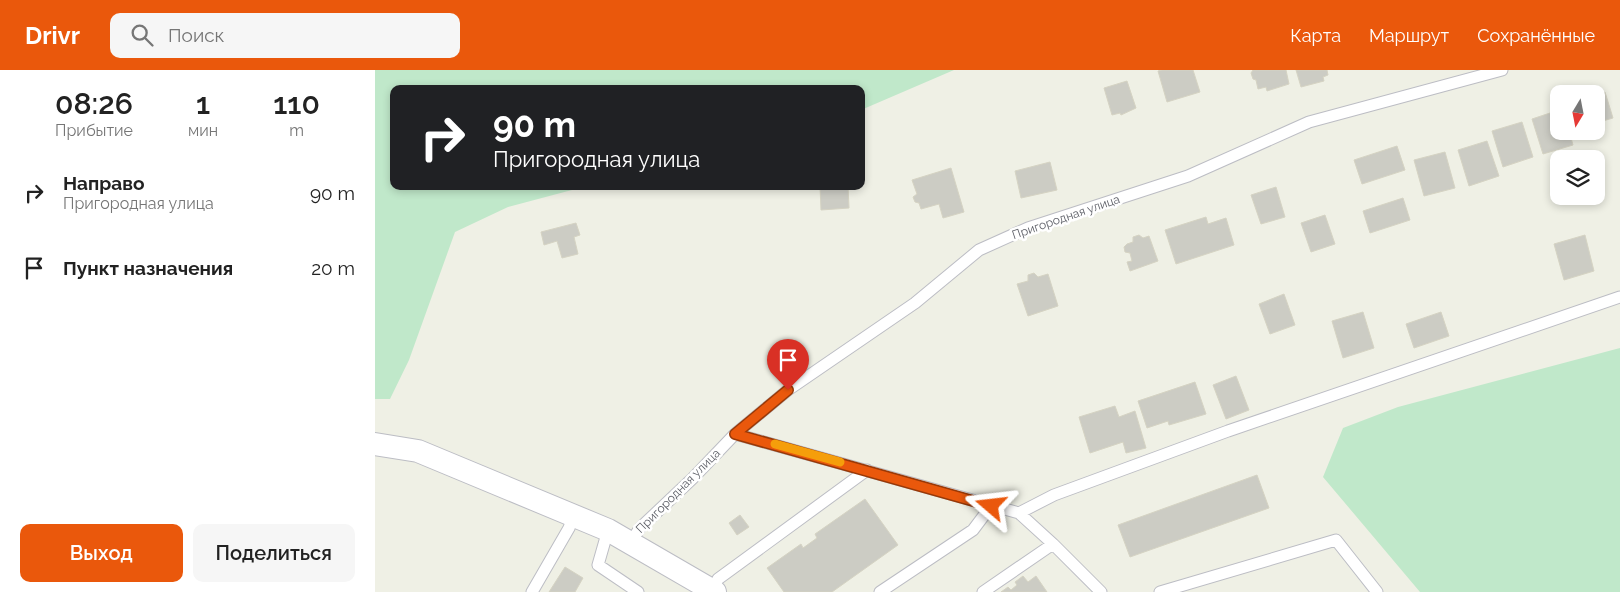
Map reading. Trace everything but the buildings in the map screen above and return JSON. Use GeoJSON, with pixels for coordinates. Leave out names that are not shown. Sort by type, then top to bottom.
{"type":"FeatureCollection","features":[{"type":"Feature","properties":{"kind":"street"},"geometry":{"type":"LineString","coordinates":[[375,444],[418,451],[608,530],[713,591]]}},
{"type":"Feature","properties":{"kind":"lane","name":"Пригородная улица"},"geometry":{"type":"LineString","coordinates":[[630,543],[639,528],[693,478],[735,434],[788,390],[915,302],[979,250],[1028,228],[1188,176],[1309,122],[1502,70]]}},
{"type":"Feature","properties":{"kind":"lane"},"geometry":{"type":"LineString","coordinates":[[1019,513],[1054,495],[1228,430],[1620,297]]}},
{"type":"Feature","properties":{"kind":"lane"},"geometry":{"type":"LineString","coordinates":[[735,434],[1019,513],[1101,592]]}},
{"type":"Feature","properties":{"kind":"lane"},"geometry":{"type":"LineString","coordinates":[[713,591],[718,579],[867,470]]}},
{"type":"Feature","properties":{"kind":"lane"},"geometry":{"type":"LineString","coordinates":[[880,592],[973,530],[991,506]]}},
{"type":"Feature","properties":{"kind":"lane"},"geometry":{"type":"LineString","coordinates":[[531,592],[569,528],[573,517]]}},
{"type":"Feature","properties":{"kind":"lane"},"geometry":{"type":"LineString","coordinates":[[608,530],[597,565],[638,592]]}},
{"type":"Feature","properties":{"kind":"lane"},"geometry":{"type":"LineString","coordinates":[[1160,592],[1336,540],[1377,592]]}},
{"type":"Feature","properties":{"kind":"lane"},"geometry":{"type":"LineString","coordinates":[[983,592],[1053,544]]}},
{"type":"Feature","properties":{"kind":"green space"},"geometry":{"type":"Polygon","coordinates":[[[375,70],[954,70],[865,108],[865,85],[390,85],[390,190],[572,190],[508,207],[455,232],[409,360],[390,399],[375,399],[375,70]]]}},
{"type":"Feature","properties":{"kind":"green space"},"geometry":{"type":"Polygon","coordinates":[[[1620,348],[1620,592],[1420,592],[1323,477],[1343,428],[1398,407],[1620,348]]]}},
{"type":"Feature","properties":{"kind":"slow traffic"},"geometry":{"type":"LineString","coordinates":[[775,444],[840,462]]}},
{"type":"Feature","properties":{"kind":"route"},"geometry":{"type":"LineString","coordinates":[[788,390],[735,434],[991,506]]}}]}
